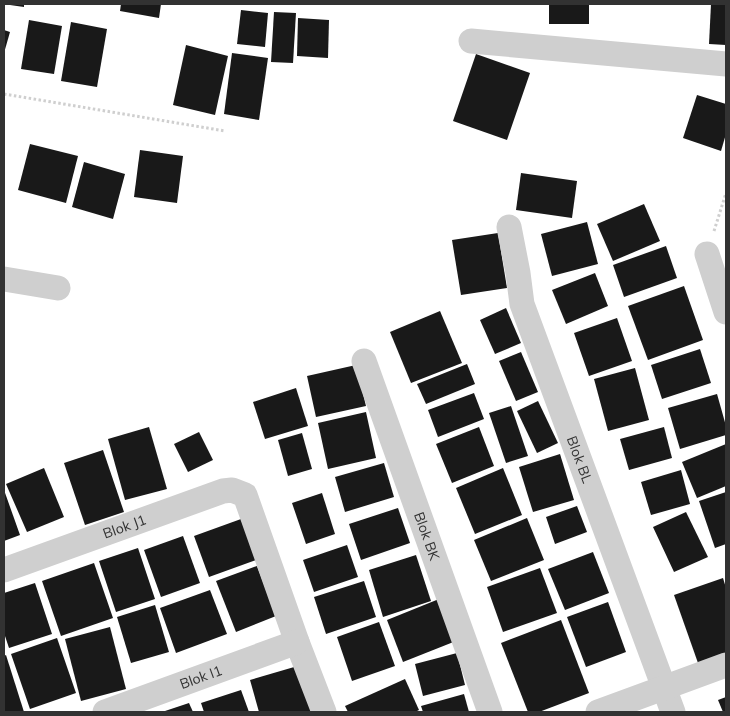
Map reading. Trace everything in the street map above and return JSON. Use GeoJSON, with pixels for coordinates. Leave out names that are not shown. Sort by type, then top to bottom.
{"type":"FeatureCollection","features":[{"type":"Feature","properties":{"kind":"street"},"geometry":{"type":"LineString","coordinates":[[470,40],[726,64]]}},
{"type":"Feature","properties":{"kind":"street","name":"Blok BL"},"geometry":{"type":"LineString","coordinates":[[509,227],[522,304],[673,712]]}},
{"type":"Feature","properties":{"kind":"street"},"geometry":{"type":"LineString","coordinates":[[707,254],[726,312]]}},
{"type":"Feature","properties":{"kind":"street"},"geometry":{"type":"LineString","coordinates":[[4,279],[58,288]]}},
{"type":"Feature","properties":{"kind":"street","name":"Blok BK"},"geometry":{"type":"LineString","coordinates":[[364,361],[490,712]]}},
{"type":"Feature","properties":{"kind":"street","name":"Blok J1"},"geometry":{"type":"LineString","coordinates":[[4,570],[223,491],[232,490],[245,496],[297,642]]}},
{"type":"Feature","properties":{"kind":"street"},"geometry":{"type":"LineString","coordinates":[[297,642],[324,712]]}},
{"type":"Feature","properties":{"kind":"street","name":"Blok I1"},"geometry":{"type":"LineString","coordinates":[[105,712],[297,642]]}},
{"type":"Feature","properties":{"kind":"street"},"geometry":{"type":"LineString","coordinates":[[598,712],[726,665]]}},
{"type":"Feature","properties":{"kind":"path"},"geometry":{"type":"LineString","coordinates":[[4,94],[225,131]]}},
{"type":"Feature","properties":{"kind":"path"},"geometry":{"type":"LineString","coordinates":[[707,254],[726,193]]}},
{"type":"Feature","properties":{"kind":"building"},"geometry":{"type":"Polygon","coordinates":[[[24,4],[24,7],[10,5],[24,4]]]}},
{"type":"Feature","properties":{"kind":"building"},"geometry":{"type":"Polygon","coordinates":[[[121,4],[161,4],[159,18],[120,11],[121,4]]]}},
{"type":"Feature","properties":{"kind":"building"},"geometry":{"type":"Polygon","coordinates":[[[549,4],[589,4],[589,24],[549,24],[549,4]]]}},
{"type":"Feature","properties":{"kind":"building"},"geometry":{"type":"Polygon","coordinates":[[[711,4],[726,4],[726,45],[709,44],[711,4]]]}},
{"type":"Feature","properties":{"kind":"building"},"geometry":{"type":"Polygon","coordinates":[[[241,10],[268,13],[265,47],[237,44],[241,10]]]}},
{"type":"Feature","properties":{"kind":"building"},"geometry":{"type":"Polygon","coordinates":[[[274,12],[296,13],[293,63],[271,62],[274,12]]]}},
{"type":"Feature","properties":{"kind":"building"},"geometry":{"type":"Polygon","coordinates":[[[298,18],[329,20],[328,58],[297,56],[298,18]]]}},
{"type":"Feature","properties":{"kind":"building"},"geometry":{"type":"Polygon","coordinates":[[[29,20],[62,26],[54,74],[21,69],[29,20]]]}},
{"type":"Feature","properties":{"kind":"building"},"geometry":{"type":"Polygon","coordinates":[[[71,22],[107,29],[97,87],[61,81],[71,22]]]}},
{"type":"Feature","properties":{"kind":"building"},"geometry":{"type":"Polygon","coordinates":[[[4,30],[10,32],[4,53],[4,30]]]}},
{"type":"Feature","properties":{"kind":"building"},"geometry":{"type":"Polygon","coordinates":[[[186,45],[228,56],[215,115],[173,105],[186,45]]]}},
{"type":"Feature","properties":{"kind":"building"},"geometry":{"type":"Polygon","coordinates":[[[232,53],[268,58],[259,120],[224,114],[232,53]]]}},
{"type":"Feature","properties":{"kind":"building"},"geometry":{"type":"Polygon","coordinates":[[[476,54],[530,73],[507,140],[453,121],[476,54]]]}},
{"type":"Feature","properties":{"kind":"building"},"geometry":{"type":"Polygon","coordinates":[[[697,95],[726,104],[726,134],[721,151],[683,138],[697,95]]]}},
{"type":"Feature","properties":{"kind":"building"},"geometry":{"type":"Polygon","coordinates":[[[30,144],[78,156],[66,203],[18,190],[30,144]]]}},
{"type":"Feature","properties":{"kind":"building"},"geometry":{"type":"Polygon","coordinates":[[[140,150],[183,156],[177,203],[134,197],[140,150]]]}},
{"type":"Feature","properties":{"kind":"building"},"geometry":{"type":"Polygon","coordinates":[[[84,162],[125,174],[113,219],[72,207],[84,162]]]}},
{"type":"Feature","properties":{"kind":"building"},"geometry":{"type":"Polygon","coordinates":[[[521,173],[577,181],[572,218],[516,210],[521,173]]]}},
{"type":"Feature","properties":{"kind":"building"},"geometry":{"type":"Polygon","coordinates":[[[644,204],[660,241],[613,261],[597,224],[644,204]]]}},
{"type":"Feature","properties":{"kind":"building"},"geometry":{"type":"Polygon","coordinates":[[[587,222],[598,264],[552,276],[541,234],[587,222]]]}},
{"type":"Feature","properties":{"kind":"building"},"geometry":{"type":"Polygon","coordinates":[[[498,233],[507,288],[461,295],[452,240],[498,233]]]}},
{"type":"Feature","properties":{"kind":"building"},"geometry":{"type":"Polygon","coordinates":[[[666,246],[677,278],[624,297],[613,265],[666,246]]]}},
{"type":"Feature","properties":{"kind":"building"},"geometry":{"type":"Polygon","coordinates":[[[595,273],[608,306],[566,324],[552,290],[595,273]]]}},
{"type":"Feature","properties":{"kind":"building"},"geometry":{"type":"Polygon","coordinates":[[[684,286],[703,340],[648,360],[628,306],[684,286]]]}},
{"type":"Feature","properties":{"kind":"building"},"geometry":{"type":"Polygon","coordinates":[[[506,308],[521,343],[495,354],[480,320],[506,308]]]}},
{"type":"Feature","properties":{"kind":"building"},"geometry":{"type":"Polygon","coordinates":[[[440,311],[462,363],[411,383],[390,332],[440,311]]]}},
{"type":"Feature","properties":{"kind":"building"},"geometry":{"type":"Polygon","coordinates":[[[617,318],[632,361],[589,376],[574,333],[617,318]]]}},
{"type":"Feature","properties":{"kind":"building"},"geometry":{"type":"Polygon","coordinates":[[[700,349],[711,383],[662,399],[651,365],[700,349]]]}},
{"type":"Feature","properties":{"kind":"building"},"geometry":{"type":"Polygon","coordinates":[[[521,352],[538,392],[516,401],[499,361],[521,352]]]}},
{"type":"Feature","properties":{"kind":"building"},"geometry":{"type":"Polygon","coordinates":[[[467,364],[475,384],[426,404],[417,384],[467,364]]]}},
{"type":"Feature","properties":{"kind":"building"},"geometry":{"type":"Polygon","coordinates":[[[356,365],[366,406],[316,417],[307,376],[356,365]]]}},
{"type":"Feature","properties":{"kind":"building"},"geometry":{"type":"Polygon","coordinates":[[[635,368],[649,420],[608,431],[594,379],[635,368]]]}},
{"type":"Feature","properties":{"kind":"building"},"geometry":{"type":"Polygon","coordinates":[[[296,388],[308,426],[265,439],[253,402],[296,388]]]}},
{"type":"Feature","properties":{"kind":"building"},"geometry":{"type":"Polygon","coordinates":[[[474,393],[484,419],[438,437],[428,410],[474,393]]]}},
{"type":"Feature","properties":{"kind":"building"},"geometry":{"type":"Polygon","coordinates":[[[717,394],[726,426],[726,435],[680,449],[668,408],[717,394]]]}},
{"type":"Feature","properties":{"kind":"building"},"geometry":{"type":"Polygon","coordinates":[[[538,401],[558,443],[537,453],[517,411],[538,401]]]}},
{"type":"Feature","properties":{"kind":"building"},"geometry":{"type":"Polygon","coordinates":[[[511,406],[528,456],[506,463],[489,413],[511,406]]]}},
{"type":"Feature","properties":{"kind":"building"},"geometry":{"type":"Polygon","coordinates":[[[366,412],[376,458],[328,469],[318,423],[366,412]]]}},
{"type":"Feature","properties":{"kind":"building"},"geometry":{"type":"Polygon","coordinates":[[[149,427],[167,489],[125,500],[108,439],[149,427]]]}},
{"type":"Feature","properties":{"kind":"building"},"geometry":{"type":"Polygon","coordinates":[[[479,427],[494,466],[452,483],[436,444],[479,427]]]}},
{"type":"Feature","properties":{"kind":"building"},"geometry":{"type":"Polygon","coordinates":[[[664,427],[672,458],[629,470],[620,439],[664,427]]]}},
{"type":"Feature","properties":{"kind":"building"},"geometry":{"type":"Polygon","coordinates":[[[199,432],[213,460],[188,472],[174,444],[199,432]]]}},
{"type":"Feature","properties":{"kind":"building"},"geometry":{"type":"Polygon","coordinates":[[[302,433],[312,469],[288,476],[278,440],[302,433]]]}},
{"type":"Feature","properties":{"kind":"building"},"geometry":{"type":"Polygon","coordinates":[[[726,444],[726,486],[697,498],[682,462],[726,444]]]}},
{"type":"Feature","properties":{"kind":"building"},"geometry":{"type":"Polygon","coordinates":[[[103,450],[124,512],[85,525],[64,463],[103,450]]]}},
{"type":"Feature","properties":{"kind":"building"},"geometry":{"type":"Polygon","coordinates":[[[560,454],[574,500],[533,512],[519,467],[560,454]]]}},
{"type":"Feature","properties":{"kind":"building"},"geometry":{"type":"Polygon","coordinates":[[[384,463],[394,497],[345,512],[335,477],[384,463]]]}},
{"type":"Feature","properties":{"kind":"building"},"geometry":{"type":"Polygon","coordinates":[[[44,468],[64,517],[27,532],[6,484],[44,468]]]}},
{"type":"Feature","properties":{"kind":"building"},"geometry":{"type":"Polygon","coordinates":[[[503,468],[522,515],[475,534],[456,488],[503,468]]]}},
{"type":"Feature","properties":{"kind":"building"},"geometry":{"type":"Polygon","coordinates":[[[681,470],[690,504],[651,515],[641,482],[681,470]]]}},
{"type":"Feature","properties":{"kind":"building"},"geometry":{"type":"Polygon","coordinates":[[[4,490],[20,535],[4,541],[4,490]]]}},
{"type":"Feature","properties":{"kind":"building"},"geometry":{"type":"Polygon","coordinates":[[[726,492],[726,544],[715,548],[699,501],[726,492]]]}},
{"type":"Feature","properties":{"kind":"building"},"geometry":{"type":"Polygon","coordinates":[[[322,493],[335,534],[306,544],[292,503],[322,493]]]}},
{"type":"Feature","properties":{"kind":"building"},"geometry":{"type":"Polygon","coordinates":[[[577,506],[587,532],[555,544],[546,517],[577,506]]]}},
{"type":"Feature","properties":{"kind":"building"},"geometry":{"type":"Polygon","coordinates":[[[398,508],[410,543],[361,560],[349,524],[398,508]]]}},
{"type":"Feature","properties":{"kind":"building"},"geometry":{"type":"Polygon","coordinates":[[[686,512],[708,557],[674,572],[653,527],[686,512]]]}},
{"type":"Feature","properties":{"kind":"building"},"geometry":{"type":"Polygon","coordinates":[[[527,518],[544,560],[491,581],[474,540],[527,518]]]}},
{"type":"Feature","properties":{"kind":"building"},"geometry":{"type":"Polygon","coordinates":[[[241,519],[256,560],[209,577],[194,536],[241,519]]]}},
{"type":"Feature","properties":{"kind":"building"},"geometry":{"type":"Polygon","coordinates":[[[183,536],[200,583],[161,597],[144,550],[183,536]]]}},
{"type":"Feature","properties":{"kind":"building"},"geometry":{"type":"Polygon","coordinates":[[[347,545],[358,577],[314,592],[303,560],[347,545]]]}},
{"type":"Feature","properties":{"kind":"building"},"geometry":{"type":"Polygon","coordinates":[[[138,548],[155,599],[116,612],[99,561],[138,548]]]}},
{"type":"Feature","properties":{"kind":"building"},"geometry":{"type":"Polygon","coordinates":[[[593,552],[609,593],[565,610],[548,569],[593,552]]]}},
{"type":"Feature","properties":{"kind":"building"},"geometry":{"type":"Polygon","coordinates":[[[416,555],[431,601],[383,617],[369,570],[416,555]]]}},
{"type":"Feature","properties":{"kind":"building"},"geometry":{"type":"Polygon","coordinates":[[[94,563],[113,618],[61,636],[42,581],[94,563]]]}},
{"type":"Feature","properties":{"kind":"building"},"geometry":{"type":"Polygon","coordinates":[[[257,566],[276,616],[236,632],[216,581],[257,566]]]}},
{"type":"Feature","properties":{"kind":"building"},"geometry":{"type":"Polygon","coordinates":[[[540,568],[557,613],[503,632],[487,587],[540,568]]]}},
{"type":"Feature","properties":{"kind":"building"},"geometry":{"type":"Polygon","coordinates":[[[723,578],[726,588],[726,653],[698,663],[674,595],[723,578]]]}},
{"type":"Feature","properties":{"kind":"building"},"geometry":{"type":"Polygon","coordinates":[[[364,581],[376,617],[326,634],[314,597],[364,581]]]}},
{"type":"Feature","properties":{"kind":"building"},"geometry":{"type":"Polygon","coordinates":[[[35,583],[52,634],[9,648],[4,633],[4,593],[35,583]]]}},
{"type":"Feature","properties":{"kind":"building"},"geometry":{"type":"Polygon","coordinates":[[[210,590],[227,634],[176,653],[160,608],[210,590]]]}},
{"type":"Feature","properties":{"kind":"building"},"geometry":{"type":"Polygon","coordinates":[[[439,599],[456,641],[403,662],[387,620],[439,599]]]}},
{"type":"Feature","properties":{"kind":"building"},"geometry":{"type":"Polygon","coordinates":[[[608,602],[626,652],[586,667],[567,617],[608,602]]]}},
{"type":"Feature","properties":{"kind":"building"},"geometry":{"type":"Polygon","coordinates":[[[155,605],[169,652],[131,663],[117,617],[155,605]]]}},
{"type":"Feature","properties":{"kind":"building"},"geometry":{"type":"Polygon","coordinates":[[[561,620],[589,693],[539,712],[528,712],[501,643],[561,620]]]}},
{"type":"Feature","properties":{"kind":"building"},"geometry":{"type":"Polygon","coordinates":[[[379,622],[395,666],[352,681],[337,637],[379,622]]]}},
{"type":"Feature","properties":{"kind":"building"},"geometry":{"type":"Polygon","coordinates":[[[110,627],[126,689],[81,701],[65,639],[110,627]]]}},
{"type":"Feature","properties":{"kind":"building"},"geometry":{"type":"Polygon","coordinates":[[[57,638],[76,693],[30,709],[11,654],[57,638]]]}},
{"type":"Feature","properties":{"kind":"building"},"geometry":{"type":"Polygon","coordinates":[[[457,653],[465,685],[423,696],[415,664],[457,653]]]}},
{"type":"Feature","properties":{"kind":"building"},"geometry":{"type":"Polygon","coordinates":[[[6,655],[24,712],[4,712],[4,656],[6,655]]]}},
{"type":"Feature","properties":{"kind":"building"},"geometry":{"type":"Polygon","coordinates":[[[301,665],[315,712],[259,712],[250,680],[301,665]]]}},
{"type":"Feature","properties":{"kind":"building"},"geometry":{"type":"Polygon","coordinates":[[[405,679],[419,710],[415,712],[348,712],[345,706],[405,679]]]}},
{"type":"Feature","properties":{"kind":"building"},"geometry":{"type":"Polygon","coordinates":[[[241,690],[249,712],[204,712],[201,703],[241,690]]]}},
{"type":"Feature","properties":{"kind":"building"},"geometry":{"type":"Polygon","coordinates":[[[464,694],[469,712],[423,712],[421,706],[464,694]]]}},
{"type":"Feature","properties":{"kind":"building"},"geometry":{"type":"Polygon","coordinates":[[[726,697],[726,712],[723,712],[718,700],[726,697]]]}},
{"type":"Feature","properties":{"kind":"building"},"geometry":{"type":"Polygon","coordinates":[[[189,703],[193,712],[162,712],[189,703]]]}}]}
